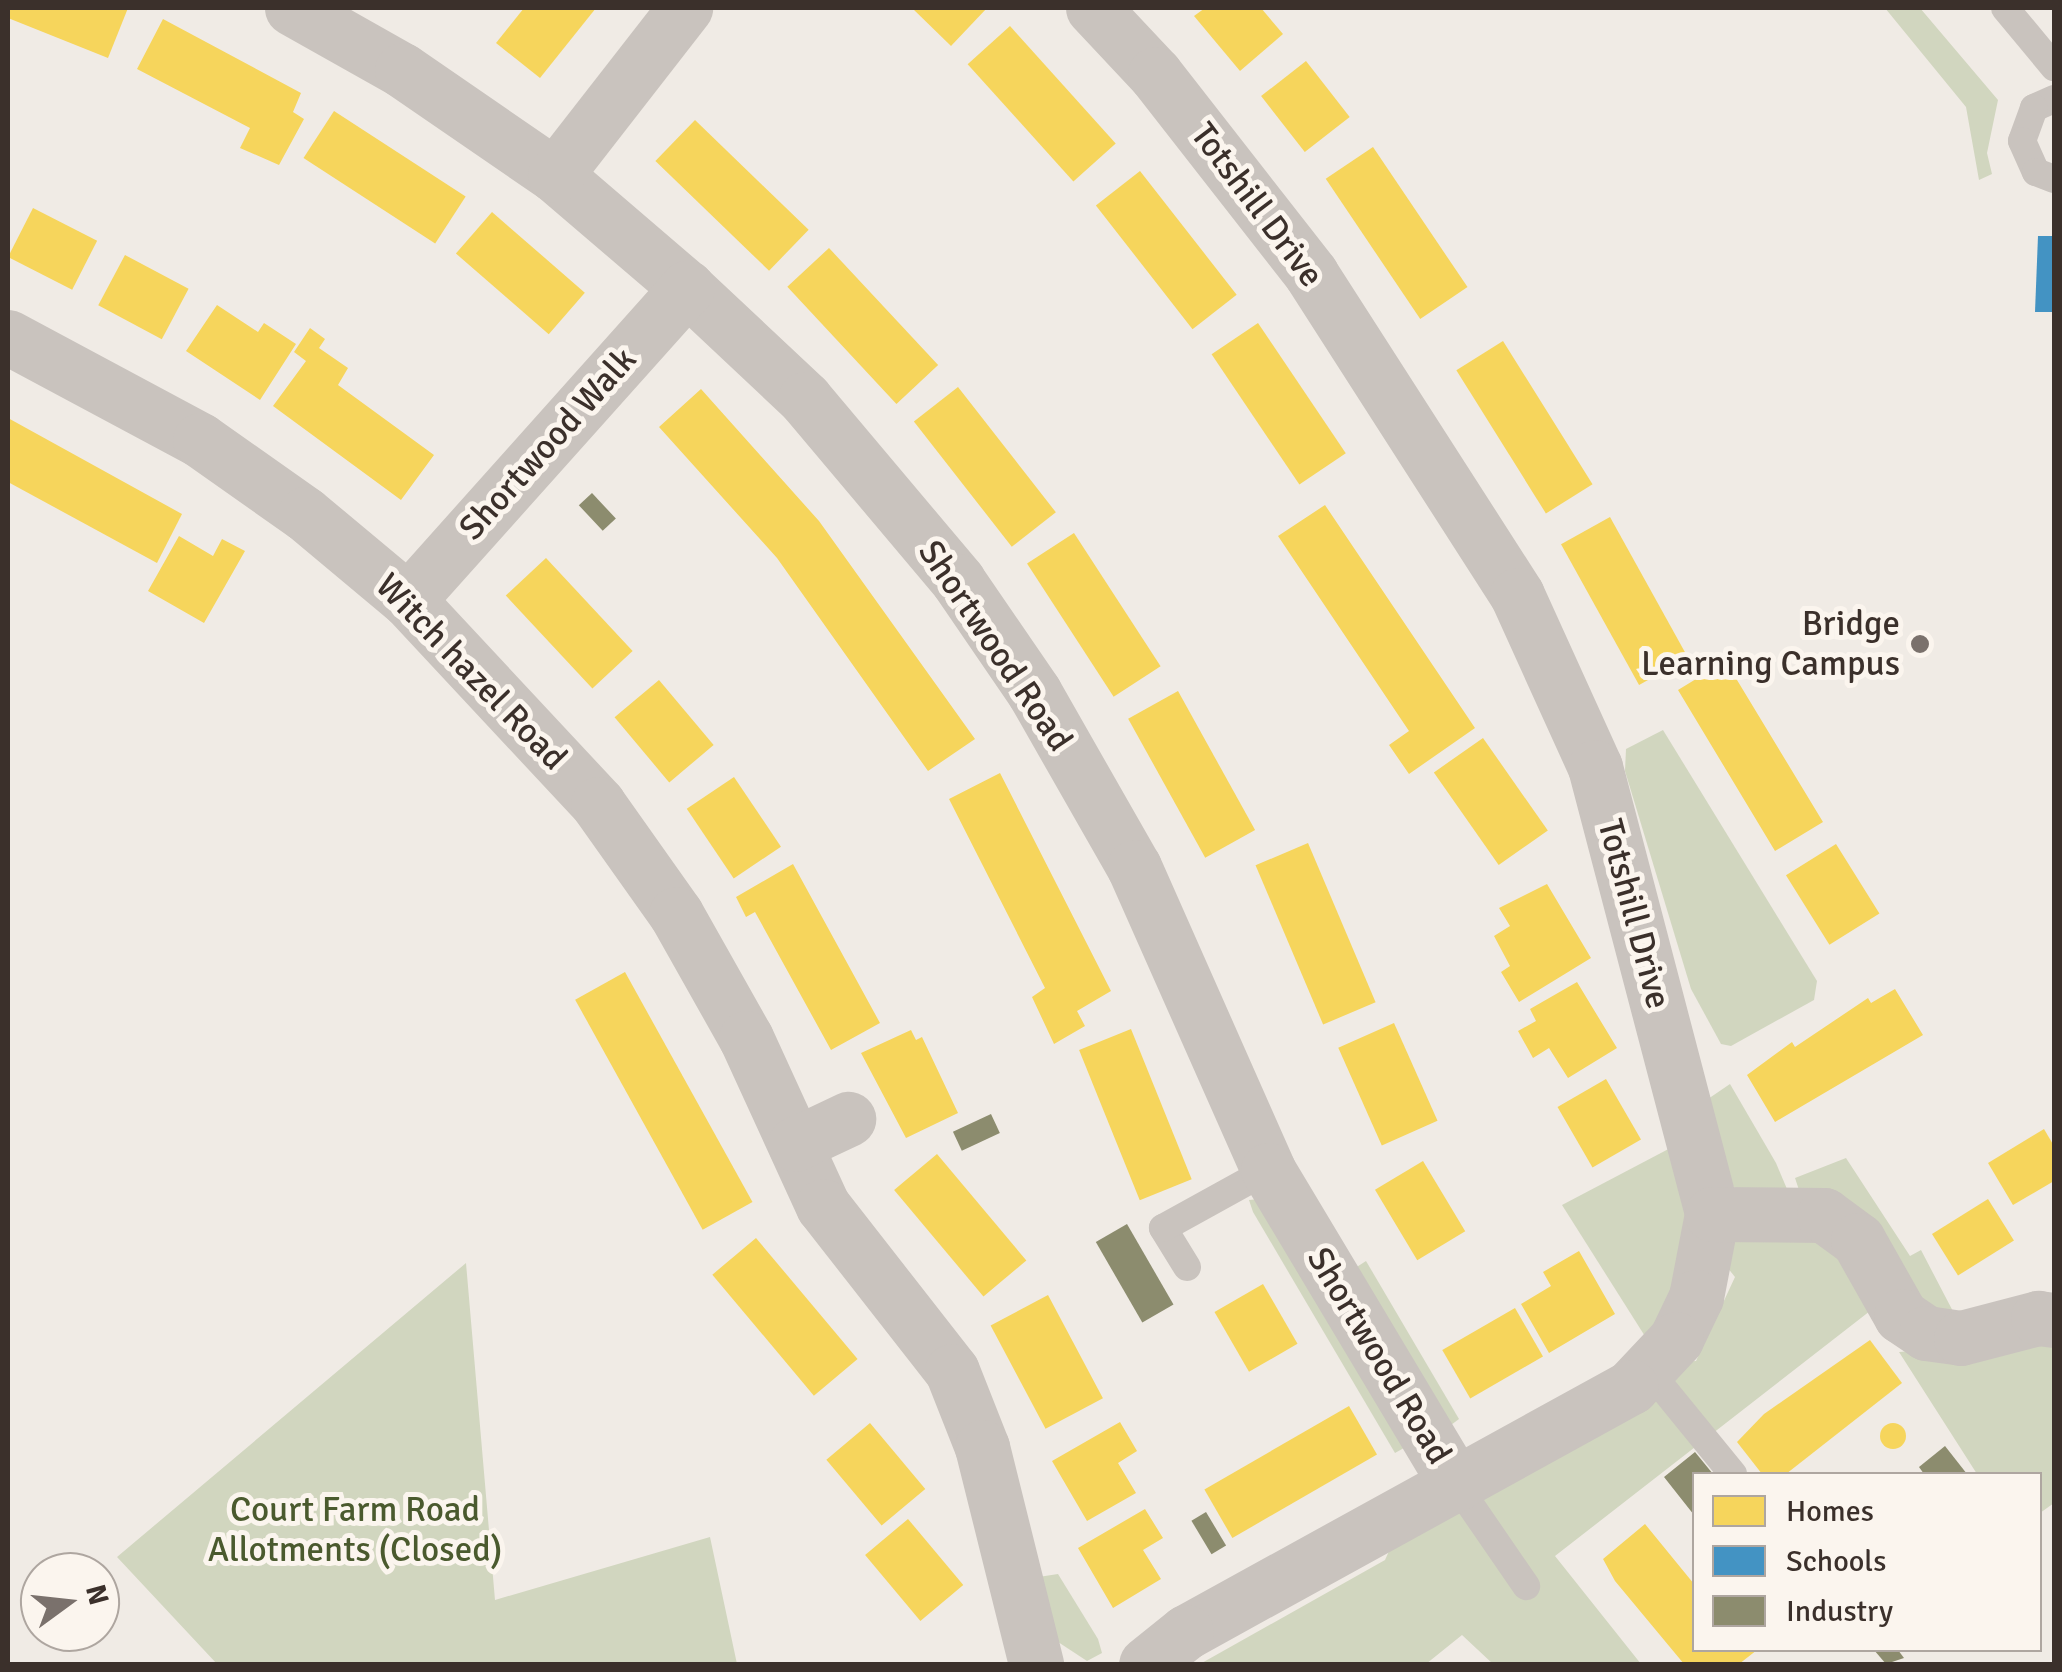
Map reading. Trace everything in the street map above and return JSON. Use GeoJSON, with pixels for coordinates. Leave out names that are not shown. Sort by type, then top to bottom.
{"type":"FeatureCollection","features":[{"type":"Feature","properties":{"kind":"street","name":"Shortwood Road"},"geometry":{"type":"LineString","coordinates":[[292,8],[402,70],[554,175],[687,288],[805,400],[958,582],[1034,692],[1134,866],[1268,1170],[1456,1484]]}},
{"type":"Feature","properties":{"kind":"street"},"geometry":{"type":"LineString","coordinates":[[554,175],[685,8]]}},
{"type":"Feature","properties":{"kind":"street","name":"Totshill Drive"},"geometry":{"type":"LineString","coordinates":[[1093,8],[1154,74],[1311,274],[1450,482],[1524,610],[1595,767],[1712,1214],[1696,1297],[1676,1339],[1649,1371],[1456,1484],[1186,1632],[1146,1664]]}},
{"type":"Feature","properties":{"kind":"street","name":"Shortwood Walk"},"geometry":{"type":"LineString","coordinates":[[408,600],[687,288]]}},
{"type":"Feature","properties":{"kind":"street","name":"Witch hazel Road"},"geometry":{"type":"LineString","coordinates":[[8,338],[200,440],[408,600],[598,804],[676,914],[746,1038],[823,1206],[952,1372],[982,1446],[1036,1664]]}},
{"type":"Feature","properties":{"kind":"street"},"geometry":{"type":"LineString","coordinates":[[795,1144],[848,1119]]}},
{"type":"Feature","properties":{"kind":"street"},"geometry":{"type":"LineString","coordinates":[[1712,1214],[1824,1215],[1858,1240],[1902,1316],[1926,1333],[1961,1338],[2038,1318],[2054,1320]]}},
{"type":"Feature","properties":{"kind":"lane"},"geometry":{"type":"LineString","coordinates":[[2005,8],[2054,67]]}},
{"type":"Feature","properties":{"kind":"lane"},"geometry":{"type":"LineString","coordinates":[[2054,99],[2034,108],[2022,141],[2036,172],[2054,179]]}},
{"type":"Feature","properties":{"kind":"lane"},"geometry":{"type":"LineString","coordinates":[[1186,1267],[1164,1228],[1268,1170]]}},
{"type":"Feature","properties":{"kind":"lane"},"geometry":{"type":"LineString","coordinates":[[1649,1371],[1731,1472]]}},
{"type":"Feature","properties":{"kind":"lane"},"geometry":{"type":"LineString","coordinates":[[1456,1484],[1526,1586]]}},
{"type":"Feature","properties":{"kind":"green space"},"geometry":{"type":"Polygon","coordinates":[[[1885,8],[1920,8],[1998,100],[1987,153],[1992,174],[1979,180],[1966,107],[1885,8]]]}},
{"type":"Feature","properties":{"kind":"green space"},"geometry":{"type":"Polygon","coordinates":[[[1663,730],[1817,981],[1814,1000],[1731,1046],[1721,1044],[1691,989],[1625,771],[1626,749],[1663,730]]]}},
{"type":"Feature","properties":{"kind":"green space"},"geometry":{"type":"Polygon","coordinates":[[[1730,1084],[1787,1189],[1735,1188],[1728,1181],[1705,1101],[1730,1084]]]}},
{"type":"Feature","properties":{"kind":"green space"},"geometry":{"type":"Polygon","coordinates":[[[1678,1144],[1690,1183],[1687,1263],[1648,1341],[1562,1205],[1678,1144]]]}},
{"type":"Feature","properties":{"kind":"green space"},"geometry":{"type":"Polygon","coordinates":[[[1846,1158],[1910,1256],[1921,1250],[1957,1319],[1936,1318],[1799,1190],[1795,1178],[1846,1158]]]}},
{"type":"Feature","properties":{"kind":"green space"},"geometry":{"type":"Polygon","coordinates":[[[1259,1199],[1411,1444],[1395,1453],[1253,1212],[1249,1200],[1259,1199]]]}},
{"type":"Feature","properties":{"kind":"green space"},"geometry":{"type":"Polygon","coordinates":[[[1823,1235],[1870,1311],[1555,1556],[1641,1664],[1493,1664],[1462,1635],[1426,1664],[1200,1664],[1385,1560],[1394,1540],[1676,1362],[1696,1361],[1735,1277],[1723,1262],[1729,1241],[1823,1235]]]}},
{"type":"Feature","properties":{"kind":"green space"},"geometry":{"type":"Polygon","coordinates":[[[1366,1261],[1459,1419],[1451,1425],[1349,1272],[1366,1261]]]}},
{"type":"Feature","properties":{"kind":"green space","name":"Court Farm Road Allotments (Closed)"},"geometry":{"type":"Polygon","coordinates":[[[466,1263],[495,1600],[710,1537],[737,1664],[217,1664],[120,1560],[120,1554],[466,1263]]]}},
{"type":"Feature","properties":{"kind":"green space"},"geometry":{"type":"Polygon","coordinates":[[[2054,1340],[2054,1503],[2042,1512],[2042,1472],[1976,1472],[1899,1352],[2054,1340]]]}},
{"type":"Feature","properties":{"kind":"green space"},"geometry":{"type":"Polygon","coordinates":[[[1058,1574],[1098,1639],[1102,1653],[1087,1661],[1052,1638],[1032,1578],[1058,1574]]]}},
{"type":"Feature","properties":{"kind":"building: Homes"},"geometry":{"type":"Polygon","coordinates":[[[8,8],[128,8],[108,58],[8,18],[8,8]]]}},
{"type":"Feature","properties":{"kind":"building: Homes"},"geometry":{"type":"Polygon","coordinates":[[[524,8],[596,8],[540,78],[496,43],[524,8]]]}},
{"type":"Feature","properties":{"kind":"building: Homes"},"geometry":{"type":"Polygon","coordinates":[[[912,8],[987,8],[951,46],[912,8]]]}},
{"type":"Feature","properties":{"kind":"building: Homes"},"geometry":{"type":"Polygon","coordinates":[[[1205,8],[1261,8],[1283,34],[1240,71],[1194,16],[1205,8]]]}},
{"type":"Feature","properties":{"kind":"building: Homes"},"geometry":{"type":"Polygon","coordinates":[[[163,19],[301,93],[293,112],[304,119],[279,165],[240,148],[250,128],[137,69],[163,19]]]}},
{"type":"Feature","properties":{"kind":"building: Homes"},"geometry":{"type":"Polygon","coordinates":[[[1010,26],[1116,143],[1073,182],[968,64],[1010,26]]]}},
{"type":"Feature","properties":{"kind":"building: Homes"},"geometry":{"type":"Polygon","coordinates":[[[1306,61],[1350,117],[1305,152],[1261,96],[1306,61]]]}},
{"type":"Feature","properties":{"kind":"building: Homes"},"geometry":{"type":"Polygon","coordinates":[[[334,111],[466,197],[435,243],[304,158],[334,111]]]}},
{"type":"Feature","properties":{"kind":"building: Homes"},"geometry":{"type":"Polygon","coordinates":[[[695,120],[809,230],[769,271],[655,161],[695,120]]]}},
{"type":"Feature","properties":{"kind":"building: Homes"},"geometry":{"type":"Polygon","coordinates":[[[1373,147],[1468,287],[1420,319],[1326,179],[1373,147]]]}},
{"type":"Feature","properties":{"kind":"building: Homes"},"geometry":{"type":"Polygon","coordinates":[[[1140,171],[1237,295],[1193,329],[1096,205],[1140,171]]]}},
{"type":"Feature","properties":{"kind":"building: Homes"},"geometry":{"type":"Polygon","coordinates":[[[33,208],[97,241],[72,290],[8,257],[33,208]]]}},
{"type":"Feature","properties":{"kind":"building: Homes"},"geometry":{"type":"Polygon","coordinates":[[[492,212],[585,293],[549,334],[456,254],[492,212]]]}},
{"type":"Feature","properties":{"kind":"building: Homes"},"geometry":{"type":"Polygon","coordinates":[[[829,248],[938,365],[896,404],[787,287],[829,248]]]}},
{"type":"Feature","properties":{"kind":"building: Homes"},"geometry":{"type":"Polygon","coordinates":[[[125,255],[189,289],[162,339],[98,305],[125,255]]]}},
{"type":"Feature","properties":{"kind":"building: Homes"},"geometry":{"type":"Polygon","coordinates":[[[217,305],[258,332],[264,323],[296,344],[260,400],[186,351],[217,305]]]}},
{"type":"Feature","properties":{"kind":"building: Homes"},"geometry":{"type":"Polygon","coordinates":[[[1258,323],[1346,453],[1299,484],[1212,354],[1258,323]]]}},
{"type":"Feature","properties":{"kind":"building: Homes"},"geometry":{"type":"Polygon","coordinates":[[[310,328],[325,339],[319,348],[348,368],[338,385],[434,455],[401,500],[273,406],[306,361],[294,352],[310,328]]]}},
{"type":"Feature","properties":{"kind":"building: Homes"},"geometry":{"type":"Polygon","coordinates":[[[1503,341],[1593,484],[1546,513],[1456,370],[1503,341]]]}},
{"type":"Feature","properties":{"kind":"building: Homes"},"geometry":{"type":"Polygon","coordinates":[[[958,387],[1056,512],[1012,547],[914,421],[958,387]]]}},
{"type":"Feature","properties":{"kind":"building: Homes"},"geometry":{"type":"Polygon","coordinates":[[[701,389],[819,521],[975,739],[928,771],[777,558],[659,427],[701,389]]]}},
{"type":"Feature","properties":{"kind":"building: Homes"},"geometry":{"type":"Polygon","coordinates":[[[8,418],[182,514],[157,563],[8,482],[8,418]]]}},
{"type":"Feature","properties":{"kind":"building: Homes"},"geometry":{"type":"Polygon","coordinates":[[[1325,505],[1475,728],[1409,774],[1389,745],[1409,731],[1278,536],[1325,505]]]}},
{"type":"Feature","properties":{"kind":"building: Homes"},"geometry":{"type":"Polygon","coordinates":[[[1610,517],[1688,658],[1639,685],[1561,544],[1610,517]]]}},
{"type":"Feature","properties":{"kind":"building: Homes"},"geometry":{"type":"Polygon","coordinates":[[[1074,533],[1161,666],[1114,697],[1027,563],[1074,533]]]}},
{"type":"Feature","properties":{"kind":"building: Homes"},"geometry":{"type":"Polygon","coordinates":[[[179,536],[213,556],[222,539],[245,551],[204,623],[148,591],[179,536]]]}},
{"type":"Feature","properties":{"kind":"building: Homes"},"geometry":{"type":"Polygon","coordinates":[[[546,558],[633,651],[592,688],[506,596],[546,558]]]}},
{"type":"Feature","properties":{"kind":"building: Homes"},"geometry":{"type":"Polygon","coordinates":[[[1732,657],[1744,676],[1737,680],[1823,822],[1775,851],[1678,690],[1732,657]]]}},
{"type":"Feature","properties":{"kind":"building: Homes"},"geometry":{"type":"Polygon","coordinates":[[[659,680],[714,745],[669,782],[615,717],[659,680]]]}},
{"type":"Feature","properties":{"kind":"building: Homes"},"geometry":{"type":"Polygon","coordinates":[[[1178,691],[1255,830],[1205,858],[1128,719],[1178,691]]]}},
{"type":"Feature","properties":{"kind":"building: Homes"},"geometry":{"type":"Polygon","coordinates":[[[1483,738],[1548,831],[1499,865],[1434,772],[1483,738]]]}},
{"type":"Feature","properties":{"kind":"building: Homes"},"geometry":{"type":"Polygon","coordinates":[[[1000,773],[1111,991],[1077,1011],[1085,1026],[1054,1044],[1032,997],[1045,988],[949,799],[1000,773]]]}},
{"type":"Feature","properties":{"kind":"building: Homes"},"geometry":{"type":"Polygon","coordinates":[[[734,777],[781,847],[734,879],[687,809],[734,777]]]}},
{"type":"Feature","properties":{"kind":"building: Homes"},"geometry":{"type":"Polygon","coordinates":[[[1308,843],[1376,1002],[1323,1025],[1256,865],[1308,843]]]}},
{"type":"Feature","properties":{"kind":"building: Homes"},"geometry":{"type":"Polygon","coordinates":[[[1836,844],[1879,914],[1829,945],[1786,875],[1836,844]]]}},
{"type":"Feature","properties":{"kind":"building: Homes"},"geometry":{"type":"Polygon","coordinates":[[[793,864],[880,1023],[831,1050],[755,912],[746,917],[736,897],[793,864]]]}},
{"type":"Feature","properties":{"kind":"building: Homes"},"geometry":{"type":"Polygon","coordinates":[[[1547,884],[1591,958],[1519,1002],[1501,972],[1510,966],[1494,936],[1510,926],[1499,908],[1547,884]]]}},
{"type":"Feature","properties":{"kind":"building: Homes"},"geometry":{"type":"Polygon","coordinates":[[[625,972],[753,1202],[703,1230],[575,1000],[625,972]]]}},
{"type":"Feature","properties":{"kind":"building: Homes"},"geometry":{"type":"Polygon","coordinates":[[[1577,982],[1617,1048],[1568,1078],[1549,1048],[1533,1058],[1518,1031],[1536,1021],[1530,1009],[1577,982]]]}},
{"type":"Feature","properties":{"kind":"building: Homes"},"geometry":{"type":"Polygon","coordinates":[[[1895,989],[1923,1035],[1775,1122],[1747,1075],[1792,1042],[1795,1047],[1868,998],[1871,1003],[1895,989]]]}},
{"type":"Feature","properties":{"kind":"building: Homes"},"geometry":{"type":"Polygon","coordinates":[[[1394,1023],[1438,1121],[1382,1146],[1338,1048],[1394,1023]]]}},
{"type":"Feature","properties":{"kind":"building: Homes"},"geometry":{"type":"Polygon","coordinates":[[[1131,1029],[1192,1179],[1140,1200],[1079,1050],[1131,1029]]]}},
{"type":"Feature","properties":{"kind":"building: Homes"},"geometry":{"type":"Polygon","coordinates":[[[911,1030],[916,1040],[922,1037],[958,1113],[906,1138],[861,1053],[911,1030]]]}},
{"type":"Feature","properties":{"kind":"building: Homes"},"geometry":{"type":"Polygon","coordinates":[[[1606,1079],[1641,1140],[1593,1168],[1558,1107],[1606,1079]]]}},
{"type":"Feature","properties":{"kind":"building: Homes"},"geometry":{"type":"Polygon","coordinates":[[[2044,1129],[2054,1146],[2054,1181],[2013,1205],[1988,1163],[2044,1129]]]}},
{"type":"Feature","properties":{"kind":"building: Homes"},"geometry":{"type":"Polygon","coordinates":[[[937,1154],[1026,1260],[983,1296],[894,1190],[937,1154]]]}},
{"type":"Feature","properties":{"kind":"building: Homes"},"geometry":{"type":"Polygon","coordinates":[[[1423,1161],[1465,1231],[1417,1260],[1375,1190],[1423,1161]]]}},
{"type":"Feature","properties":{"kind":"building: Homes"},"geometry":{"type":"Polygon","coordinates":[[[1988,1199],[2014,1241],[1958,1276],[1932,1234],[1988,1199]]]}},
{"type":"Feature","properties":{"kind":"building: Homes"},"geometry":{"type":"Polygon","coordinates":[[[756,1238],[858,1359],[814,1396],[712,1275],[756,1238]]]}},
{"type":"Feature","properties":{"kind":"building: Homes"},"geometry":{"type":"Polygon","coordinates":[[[1579,1251],[1615,1314],[1549,1353],[1521,1304],[1551,1286],[1543,1272],[1579,1251]]]}},
{"type":"Feature","properties":{"kind":"building: Homes"},"geometry":{"type":"Polygon","coordinates":[[[1263,1284],[1298,1344],[1249,1372],[1215,1312],[1263,1284]]]}},
{"type":"Feature","properties":{"kind":"building: Homes"},"geometry":{"type":"Polygon","coordinates":[[[1048,1295],[1103,1398],[1046,1429],[991,1326],[1048,1295]]]}},
{"type":"Feature","properties":{"kind":"building: Homes"},"geometry":{"type":"Polygon","coordinates":[[[1515,1308],[1543,1356],[1470,1398],[1442,1350],[1515,1308]]]}},
{"type":"Feature","properties":{"kind":"building: Homes"},"geometry":{"type":"Polygon","coordinates":[[[1870,1340],[1902,1383],[1789,1472],[1760,1472],[1737,1442],[1764,1414],[1870,1340]]]}},
{"type":"Feature","properties":{"kind":"building: Homes"},"geometry":{"type":"Polygon","coordinates":[[[1349,1406],[1377,1454],[1232,1538],[1204,1490],[1349,1406]]]}},
{"type":"Feature","properties":{"kind":"building: Homes"},"geometry":{"type":"Polygon","coordinates":[[[1120,1422],[1137,1451],[1118,1463],[1136,1493],[1087,1521],[1052,1461],[1120,1422]]]}},
{"type":"Feature","properties":{"kind":"building: Homes"},"geometry":{"type":"Polygon","coordinates":[[[870,1423],[925,1489],[882,1526],[826,1460],[870,1423]]]}},
{"type":"Feature","properties":{"kind":"building: Homes"},"geometry":{"type":"Polygon","coordinates":[[[1893,1423],[1902,1427],[1906,1436],[1902,1445],[1893,1449],[1884,1445],[1880,1436],[1884,1427],[1893,1423]]]}},
{"type":"Feature","properties":{"kind":"building: Homes"},"geometry":{"type":"Polygon","coordinates":[[[1145,1509],[1163,1538],[1143,1550],[1161,1579],[1113,1608],[1078,1548],[1145,1509]]]}},
{"type":"Feature","properties":{"kind":"building: Homes"},"geometry":{"type":"Polygon","coordinates":[[[908,1519],[963,1585],[920,1621],[865,1555],[908,1519]]]}},
{"type":"Feature","properties":{"kind":"building: Homes"},"geometry":{"type":"Polygon","coordinates":[[[1645,1524],[1692,1582],[1692,1652],[1754,1652],[1739,1664],[1684,1664],[1615,1581],[1603,1559],[1645,1524]]]}},
{"type":"Feature","properties":{"kind":"building: Schools"},"geometry":{"type":"Polygon","coordinates":[[[2038,236],[2054,236],[2054,312],[2035,312],[2038,236]]]}},
{"type":"Feature","properties":{"kind":"building: Industry"},"geometry":{"type":"Polygon","coordinates":[[[592,493],[616,519],[603,531],[579,505],[592,493]]]}},
{"type":"Feature","properties":{"kind":"building: Industry"},"geometry":{"type":"Polygon","coordinates":[[[991,1114],[1000,1133],[962,1151],[953,1132],[991,1114]]]}},
{"type":"Feature","properties":{"kind":"building: Industry"},"geometry":{"type":"Polygon","coordinates":[[[1127,1224],[1174,1305],[1142,1323],[1096,1242],[1127,1224]]]}},
{"type":"Feature","properties":{"kind":"building: Industry"},"geometry":{"type":"Polygon","coordinates":[[[1945,1446],[1965,1472],[1923,1472],[1919,1467],[1945,1446]]]}},
{"type":"Feature","properties":{"kind":"building: Industry"},"geometry":{"type":"Polygon","coordinates":[[[1695,1452],[1711,1472],[1692,1472],[1692,1512],[1664,1477],[1695,1452]]]}},
{"type":"Feature","properties":{"kind":"building: Industry"},"geometry":{"type":"Polygon","coordinates":[[[1206,1512],[1226,1545],[1212,1554],[1191,1521],[1206,1512]]]}},
{"type":"Feature","properties":{"kind":"building: Industry"},"geometry":{"type":"Polygon","coordinates":[[[1876,1652],[1900,1652],[1904,1658],[1886,1664],[1876,1652]]]}},
{"type":"Feature","properties":{"kind":"place","name":"Bridge Learning Campus"},"geometry":{"type":"Point","coordinates":[1920,644]}}]}
